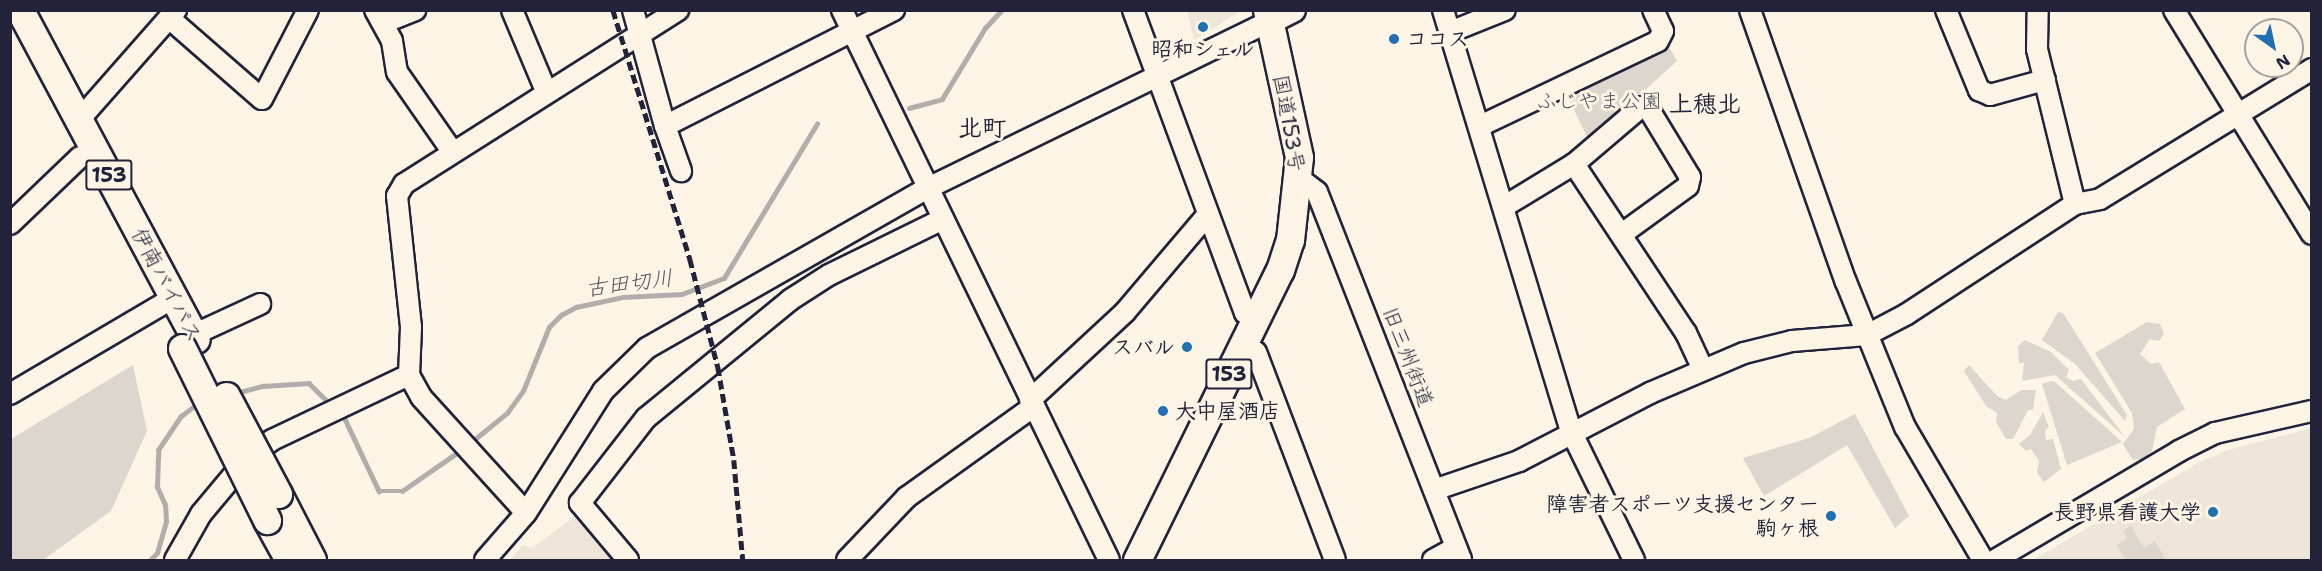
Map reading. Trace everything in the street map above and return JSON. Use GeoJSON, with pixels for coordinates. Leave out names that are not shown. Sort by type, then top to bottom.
{"type":"FeatureCollection","features":[{"type":"Feature","properties":{"kind":"highway","name":"伊南バイパス"},"geometry":{"type":"LineString","coordinates":[[20,10],[79,120],[168,302]]}},
{"type":"Feature","properties":{"kind":"highway","name":"国道153号"},"geometry":{"type":"LineString","coordinates":[[1137,561],[1244,346],[1290,240],[1300,180],[1296,136],[1277,14]]}},
{"type":"Feature","properties":{"kind":"highway","name":"伊南バイパス"},"geometry":{"type":"LineString","coordinates":[[10,32],[80,157],[168,302],[278,494],[312,561]]}},
{"type":"Feature","properties":{"kind":"highway","name":"伊南バイパス"},"geometry":{"type":"LineString","coordinates":[[190,341],[267,520],[289,561]]}},
{"type":"Feature","properties":{"kind":"street"},"geometry":{"type":"LineString","coordinates":[[79,120],[172,14],[262,99],[308,10]]}},
{"type":"Feature","properties":{"kind":"street"},"geometry":{"type":"LineString","coordinates":[[415,10],[379,17],[392,41],[397,72],[452,151]]}},
{"type":"Feature","properties":{"kind":"street"},"geometry":{"type":"LineString","coordinates":[[512,10],[546,91]]}},
{"type":"Feature","properties":{"kind":"street"},"geometry":{"type":"LineString","coordinates":[[633,10],[665,126],[681,171]]}},
{"type":"Feature","properties":{"kind":"street"},"geometry":{"type":"LineString","coordinates":[[526,513],[501,489],[479,457],[421,397],[408,375],[411,327],[397,196],[404,184],[452,151],[678,10]]}},
{"type":"Feature","properties":{"kind":"street"},"geometry":{"type":"LineString","coordinates":[[842,10],[1109,561]]}},
{"type":"Feature","properties":{"kind":"street"},"geometry":{"type":"LineString","coordinates":[[665,126],[894,10]]}},
{"type":"Feature","properties":{"kind":"street"},"geometry":{"type":"LineString","coordinates":[[1134,10],[1156,78],[1245,313],[1256,319]]}},
{"type":"Feature","properties":{"kind":"street"},"geometry":{"type":"LineString","coordinates":[[1443,10],[1505,206],[1571,431],[1634,561]]}},
{"type":"Feature","properties":{"kind":"street"},"geometry":{"type":"LineString","coordinates":[[1450,32],[1505,10]]}},
{"type":"Feature","properties":{"kind":"street"},"geometry":{"type":"LineString","coordinates":[[1480,126],[1658,41],[1664,31],[1653,10]]}},
{"type":"Feature","properties":{"kind":"street"},"geometry":{"type":"LineString","coordinates":[[1750,10],[1867,335],[1905,427],[1983,561]]}},
{"type":"Feature","properties":{"kind":"street"},"geometry":{"type":"LineString","coordinates":[[1946,10],[1979,90],[1990,95],[2045,80]]}},
{"type":"Feature","properties":{"kind":"street"},"geometry":{"type":"LineString","coordinates":[[2038,10],[2037,49],[2075,204]]}},
{"type":"Feature","properties":{"kind":"street"},"geometry":{"type":"LineString","coordinates":[[2174,10],[2312,234]]}},
{"type":"Feature","properties":{"kind":"street"},"geometry":{"type":"LineString","coordinates":[[484,561],[526,513],[603,391],[647,348],[928,188],[1156,78],[1277,14]]}},
{"type":"Feature","properties":{"kind":"street"},"geometry":{"type":"LineString","coordinates":[[1434,490],[1519,461],[1571,431],[1703,369],[1744,353],[1792,340],[1867,335],[1907,314],[2075,204],[2100,200],[2312,69]]}},
{"type":"Feature","properties":{"kind":"street"},"geometry":{"type":"LineString","coordinates":[[1505,206],[1574,164],[1641,107],[1648,108],[1690,177],[1688,186],[1622,234]]}},
{"type":"Feature","properties":{"kind":"street"},"geometry":{"type":"LineString","coordinates":[[10,224],[80,157]]}},
{"type":"Feature","properties":{"kind":"street"},"geometry":{"type":"LineString","coordinates":[[1574,164],[1686,333],[1703,369]]}},
{"type":"Feature","properties":{"kind":"street","name":"旧三州街道"},"geometry":{"type":"LineString","coordinates":[[1300,180],[1317,192],[1458,554]]}},
{"type":"Feature","properties":{"kind":"street"},"geometry":{"type":"LineString","coordinates":[[847,561],[907,497],[1032,403],[1125,312],[1208,214]]}},
{"type":"Feature","properties":{"kind":"street"},"geometry":{"type":"LineString","coordinates":[[628,561],[580,503],[646,418],[790,300],[829,275],[943,219]]}},
{"type":"Feature","properties":{"kind":"street"},"geometry":{"type":"LineString","coordinates":[[10,394],[168,302]]}},
{"type":"Feature","properties":{"kind":"street"},"geometry":{"type":"LineString","coordinates":[[190,341],[260,304]]}},
{"type":"Feature","properties":{"kind":"street"},"geometry":{"type":"LineString","coordinates":[[1244,346],[1256,352],[1335,561]]}},
{"type":"Feature","properties":{"kind":"street"},"geometry":{"type":"LineString","coordinates":[[175,561],[201,514],[247,459],[272,440],[408,375]]}},
{"type":"Feature","properties":{"kind":"street"},"geometry":{"type":"LineString","coordinates":[[1995,561],[2178,451],[2215,433],[2312,411]]}},
{"type":"Feature","properties":{"kind":"street"},"geometry":{"type":"LineString","coordinates":[[1433,561],[1458,554]]}},
{"type":"Feature","properties":{"kind":"shaded area","name":"昭和シェル"},"geometry":{"type":"Polygon","coordinates":[[[1187,11],[1241,11],[1194,40],[1187,11]]]}},
{"type":"Feature","properties":{"kind":"shaded area","name":"長野県看護大学"},"geometry":{"type":"Polygon","coordinates":[[[2311,428],[2311,560],[2033,560],[2198,463],[2228,450],[2311,428]]]}},
{"type":"Feature","properties":{"kind":"shaded area"},"geometry":{"type":"Polygon","coordinates":[[[581,512],[623,560],[510,560],[523,545],[532,548],[581,512]]]}},
{"type":"Feature","properties":{"kind":"green space","name":"ふじやま公園"},"geometry":{"type":"Polygon","coordinates":[[[1667,44],[1677,61],[1589,141],[1565,91],[1667,44]]]}},
{"type":"Feature","properties":{"kind":"green space"},"geometry":{"type":"Polygon","coordinates":[[[2058,312],[2063,313],[2127,415],[2125,421],[2075,364],[2042,340],[2058,312]]]}},
{"type":"Feature","properties":{"kind":"green space"},"geometry":{"type":"Polygon","coordinates":[[[2147,322],[2160,324],[2164,334],[2159,341],[2150,339],[2140,354],[2151,364],[2159,362],[2185,409],[2157,427],[2152,451],[2142,460],[2132,459],[2123,444],[2134,429],[2132,413],[2095,353],[2147,322]]]}},
{"type":"Feature","properties":{"kind":"green space"},"geometry":{"type":"Polygon","coordinates":[[[2025,340],[2051,352],[2069,370],[2066,377],[2072,381],[2081,379],[2125,437],[2055,375],[2022,381],[2024,363],[2019,363],[2018,346],[2025,340]]]}},
{"type":"Feature","properties":{"kind":"green space"},"geometry":{"type":"Polygon","coordinates":[[[133,365],[147,431],[111,511],[43,560],[11,560],[11,439],[133,365]]]}},
{"type":"Feature","properties":{"kind":"green space"},"geometry":{"type":"Polygon","coordinates":[[[1969,365],[1997,396],[2006,400],[2021,390],[2036,390],[2033,410],[2028,410],[2013,439],[2006,439],[1996,422],[1997,413],[1986,406],[1964,371],[1969,365]]]}},
{"type":"Feature","properties":{"kind":"green space"},"geometry":{"type":"Polygon","coordinates":[[[2055,382],[2122,442],[2067,465],[2042,384],[2055,382]]]}},
{"type":"Feature","properties":{"kind":"green space"},"geometry":{"type":"Polygon","coordinates":[[[2043,412],[2049,427],[2045,431],[2046,440],[2053,439],[2061,469],[2044,482],[2037,473],[2039,461],[2031,449],[2026,451],[2019,444],[2030,435],[2043,412]]]}},
{"type":"Feature","properties":{"kind":"green space"},"geometry":{"type":"Polygon","coordinates":[[[1855,414],[1909,516],[1895,528],[1847,445],[1764,496],[1743,458],[1809,438],[1855,414]]]}},
{"type":"Feature","properties":{"kind":"green space"},"geometry":{"type":"Polygon","coordinates":[[[2131,526],[2144,548],[2155,541],[2166,560],[2126,560],[2117,545],[2127,538],[2123,531],[2131,526]]]}},
{"type":"Feature","properties":{"kind":"waterway","name":"古田切川"},"geometry":{"type":"LineString","coordinates":[[909,108],[942,99],[985,28],[1002,10]]}},
{"type":"Feature","properties":{"kind":"waterway","name":"古田切川"},"geometry":{"type":"LineString","coordinates":[[470,443],[507,413],[523,391],[549,327],[561,315],[576,307],[623,297],[682,294],[724,278],[817,124]]}},
{"type":"Feature","properties":{"kind":"waterway","name":"古田切川"},"geometry":{"type":"LineString","coordinates":[[236,393],[263,386],[309,383],[329,403]]}},
{"type":"Feature","properties":{"kind":"waterway","name":"古田切川"},"geometry":{"type":"LineString","coordinates":[[150,560],[157,553],[166,522],[165,505],[157,487],[158,450],[180,417],[199,402]]}},
{"type":"Feature","properties":{"kind":"waterway","name":"古田切川"},"geometry":{"type":"LineString","coordinates":[[345,419],[379,491],[402,491],[461,450]]}},
{"type":"Feature","properties":{"kind":"railway"},"geometry":{"type":"LineString","coordinates":[[613,10],[690,259],[718,367],[734,460],[743,560]]}},
{"type":"Feature","properties":{"kind":"place","name":"昭和シェル"},"geometry":{"type":"Point","coordinates":[1203,27]}},
{"type":"Feature","properties":{"kind":"place","name":"ココス"},"geometry":{"type":"Point","coordinates":[1394,39]}},
{"type":"Feature","properties":{"kind":"place","name":"スバル"},"geometry":{"type":"Point","coordinates":[1187,347]}},
{"type":"Feature","properties":{"kind":"place","name":"大中屋酒店"},"geometry":{"type":"Point","coordinates":[1163,411]}},
{"type":"Feature","properties":{"kind":"place","name":"長野県看護大学"},"geometry":{"type":"Point","coordinates":[2213,512]}},
{"type":"Feature","properties":{"kind":"place","name":"障害者スポーツ支援センター 駒ヶ根"},"geometry":{"type":"Point","coordinates":[1831,516]}},
{"type":"Feature","properties":{"kind":"district","name":"上穂北"},"geometry":{"type":"Point","coordinates":[1705,105]}},
{"type":"Feature","properties":{"kind":"district","name":"北町"},"geometry":{"type":"Point","coordinates":[982,129]}}]}
